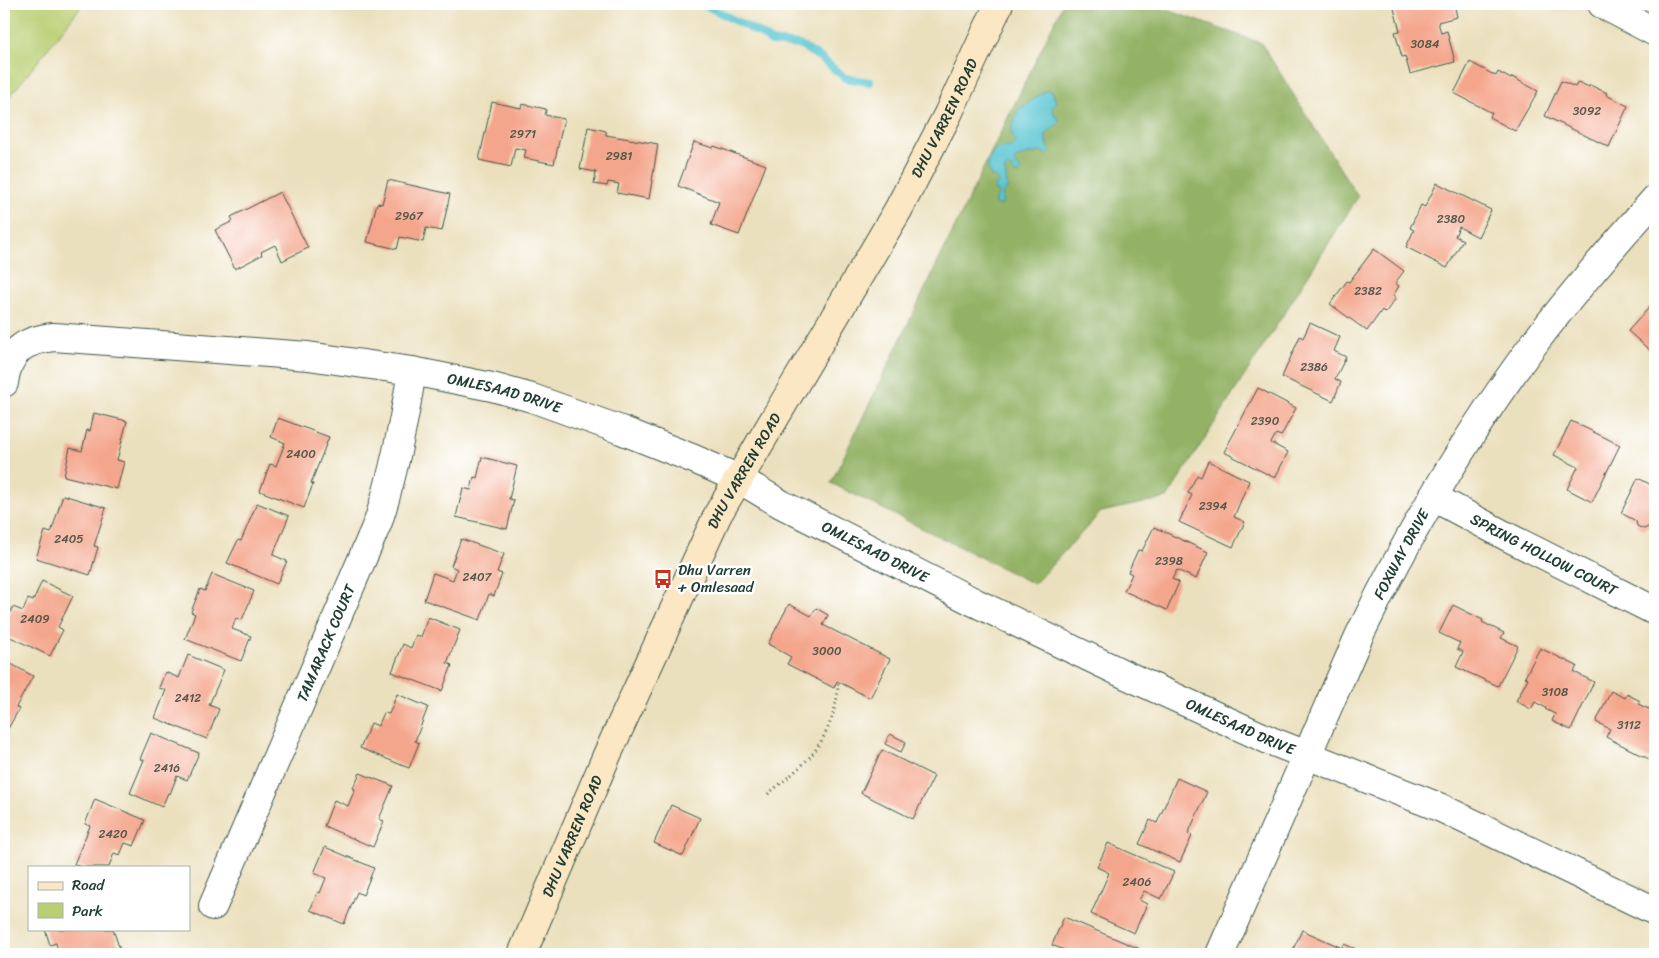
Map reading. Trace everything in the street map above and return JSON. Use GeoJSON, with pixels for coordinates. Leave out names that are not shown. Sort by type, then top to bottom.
{"type":"FeatureCollection","features":[{"type":"Feature","properties":{"kind":"main road","name":"DHU VARREN ROAD"},"geometry":{"type":"LineString","coordinates":[[522,954],[614,739],[718,514],[902,203],[948,114],[998,4]]}},
{"type":"Feature","properties":{"kind":"street"},"geometry":{"type":"LineString","coordinates":[[1602,4],[1655,32]]}},
{"type":"Feature","properties":{"kind":"street","name":"FOXWAY DRIVE"},"geometry":{"type":"LineString","coordinates":[[1220,954],[1308,755],[1334,690],[1385,583],[1433,497],[1463,446],[1536,341],[1655,199]]}},
{"type":"Feature","properties":{"kind":"street","name":"OMLESAAD DRIVE"},"geometry":{"type":"LineString","coordinates":[[4,383],[10,362],[20,348],[30,341],[54,337],[308,356],[412,371],[492,387],[532,398],[694,459],[1126,676],[1271,741],[1438,807],[1655,911]]}},
{"type":"Feature","properties":{"kind":"street","name":"TAMARACK COURT"},"geometry":{"type":"LineString","coordinates":[[213,906],[378,522],[389,490],[396,459],[412,371]]}},
{"type":"Feature","properties":{"kind":"street","name":"SPRING HOLLOW COURT"},"geometry":{"type":"LineString","coordinates":[[1433,497],[1655,611]]}},
{"type":"Feature","properties":{"kind":"path"},"geometry":{"type":"LineString","coordinates":[[768,794],[804,763],[815,750],[825,733],[835,706],[838,697],[838,683]]}},
{"type":"Feature","properties":{"kind":"green space"},"geometry":{"type":"Polygon","coordinates":[[[4,4],[83,4],[4,104],[4,4]]]}},
{"type":"Feature","properties":{"kind":"green space"},"geometry":{"type":"Polygon","coordinates":[[[1063,4],[1150,4],[1261,43],[1358,197],[1167,498],[1101,512],[1034,584],[831,483],[1063,4]]]}},
{"type":"Feature","properties":{"kind":"water"},"geometry":{"type":"Polygon","coordinates":[[[1047,90],[1053,92],[1057,102],[1052,107],[1054,114],[1060,121],[1045,136],[1050,151],[1047,156],[1043,152],[1039,152],[1027,154],[1016,159],[1013,162],[1019,167],[1021,173],[1016,175],[1010,167],[1005,169],[1007,189],[1003,193],[1001,206],[995,204],[995,200],[1000,193],[996,192],[994,188],[999,181],[995,177],[991,177],[988,160],[999,147],[1010,147],[1015,142],[1011,131],[1018,110],[1047,90]]]}},
{"type":"Feature","properties":{"kind":"building"},"geometry":{"type":"Polygon","coordinates":[[[1454,4],[1457,17],[1438,22],[1441,33],[1447,31],[1455,62],[1410,74],[1405,56],[1402,57],[1395,32],[1400,31],[1393,5],[1454,4]]]}},
{"type":"Feature","properties":{"kind":"building"},"geometry":{"type":"Polygon","coordinates":[[[1470,62],[1496,76],[1498,72],[1511,79],[1512,77],[1538,91],[1515,131],[1489,117],[1492,113],[1454,93],[1470,62]]]}},
{"type":"Feature","properties":{"kind":"building"},"geometry":{"type":"Polygon","coordinates":[[[1561,81],[1575,87],[1578,82],[1589,87],[1590,85],[1628,106],[1609,147],[1545,116],[1561,81]]]}},
{"type":"Feature","properties":{"kind":"building"},"geometry":{"type":"Polygon","coordinates":[[[492,102],[521,108],[522,104],[546,109],[545,115],[564,119],[554,164],[524,158],[526,150],[515,148],[511,167],[479,160],[492,102]]]}},
{"type":"Feature","properties":{"kind":"building"},"geometry":{"type":"Polygon","coordinates":[[[588,127],[606,131],[606,135],[658,144],[649,199],[617,193],[619,184],[608,182],[607,186],[594,184],[596,172],[580,169],[588,127]]]}},
{"type":"Feature","properties":{"kind":"building"},"geometry":{"type":"Polygon","coordinates":[[[694,142],[713,148],[714,146],[766,165],[739,235],[711,225],[719,202],[678,186],[694,142]]]}},
{"type":"Feature","properties":{"kind":"building"},"geometry":{"type":"Polygon","coordinates":[[[388,180],[450,194],[442,231],[426,228],[423,242],[400,237],[397,249],[367,242],[377,203],[382,204],[388,180]]]}},
{"type":"Feature","properties":{"kind":"building"},"geometry":{"type":"Polygon","coordinates":[[[1437,183],[1491,210],[1478,237],[1459,227],[1455,236],[1463,240],[1447,268],[1406,247],[1414,230],[1410,228],[1421,205],[1425,207],[1437,183]]]}},
{"type":"Feature","properties":{"kind":"building"},"geometry":{"type":"Polygon","coordinates":[[[280,192],[308,248],[282,261],[275,245],[261,252],[262,255],[235,269],[215,230],[233,221],[231,217],[280,192]]]}},
{"type":"Feature","properties":{"kind":"building"},"geometry":{"type":"Polygon","coordinates":[[[1374,249],[1404,271],[1395,283],[1399,286],[1393,296],[1396,298],[1385,313],[1382,310],[1367,331],[1330,304],[1374,249]]]}},
{"type":"Feature","properties":{"kind":"building"},"geometry":{"type":"Polygon","coordinates":[[[1655,301],[1655,353],[1654,354],[1628,331],[1655,301]]]}},
{"type":"Feature","properties":{"kind":"building"},"geometry":{"type":"Polygon","coordinates":[[[1310,323],[1340,337],[1334,351],[1346,357],[1335,379],[1341,382],[1333,401],[1282,377],[1300,336],[1303,338],[1310,323]]]}},
{"type":"Feature","properties":{"kind":"building"},"geometry":{"type":"Polygon","coordinates":[[[1258,388],[1296,408],[1281,436],[1276,434],[1271,443],[1288,452],[1275,478],[1224,452],[1258,388]]]}},
{"type":"Feature","properties":{"kind":"building"},"geometry":{"type":"Polygon","coordinates":[[[94,413],[127,421],[117,460],[124,462],[117,489],[64,476],[70,448],[82,451],[87,430],[90,431],[94,413]]]}},
{"type":"Feature","properties":{"kind":"building"},"geometry":{"type":"Polygon","coordinates":[[[278,418],[329,437],[311,483],[313,484],[304,508],[260,491],[270,464],[276,466],[285,443],[271,437],[278,418]]]}},
{"type":"Feature","properties":{"kind":"building"},"geometry":{"type":"Polygon","coordinates":[[[1571,421],[1620,445],[1592,502],[1567,489],[1578,467],[1554,455],[1571,421]]]}},
{"type":"Feature","properties":{"kind":"building"},"geometry":{"type":"Polygon","coordinates":[[[482,457],[517,466],[509,499],[514,500],[507,529],[456,517],[463,488],[471,490],[474,477],[477,478],[482,457]]]}},
{"type":"Feature","properties":{"kind":"building"},"geometry":{"type":"Polygon","coordinates":[[[1208,461],[1249,481],[1234,517],[1245,522],[1233,547],[1179,522],[1192,495],[1188,493],[1197,475],[1201,477],[1208,461]]]}},
{"type":"Feature","properties":{"kind":"building"},"geometry":{"type":"Polygon","coordinates":[[[1638,478],[1655,487],[1655,533],[1650,530],[1651,528],[1644,529],[1637,526],[1636,521],[1621,513],[1638,478]]]}},
{"type":"Feature","properties":{"kind":"building"},"geometry":{"type":"Polygon","coordinates":[[[63,495],[106,508],[94,546],[98,547],[90,575],[36,558],[45,531],[51,533],[63,495]]]}},
{"type":"Feature","properties":{"kind":"building"},"geometry":{"type":"Polygon","coordinates":[[[257,503],[289,516],[273,555],[287,561],[277,584],[227,563],[238,540],[241,541],[257,503]]]}},
{"type":"Feature","properties":{"kind":"building"},"geometry":{"type":"Polygon","coordinates":[[[1154,527],[1208,552],[1196,579],[1177,570],[1172,579],[1179,582],[1167,610],[1124,591],[1132,574],[1128,572],[1138,550],[1142,551],[1154,527]]]}},
{"type":"Feature","properties":{"kind":"building"},"geometry":{"type":"Polygon","coordinates":[[[461,539],[504,554],[497,572],[502,574],[494,596],[489,594],[480,620],[424,600],[433,573],[453,580],[457,569],[451,566],[461,539]]]}},
{"type":"Feature","properties":{"kind":"building"},"geometry":{"type":"Polygon","coordinates":[[[212,574],[254,591],[242,620],[236,618],[232,629],[251,636],[241,661],[185,639],[195,614],[191,612],[200,589],[205,591],[212,574]]]}},
{"type":"Feature","properties":{"kind":"building"},"geometry":{"type":"Polygon","coordinates":[[[42,581],[73,596],[58,627],[63,630],[50,656],[4,634],[4,627],[13,607],[23,611],[28,599],[33,601],[42,581]]]}},
{"type":"Feature","properties":{"kind":"building"},"geometry":{"type":"Polygon","coordinates":[[[789,604],[811,616],[816,608],[828,615],[823,625],[890,659],[870,698],[837,681],[834,688],[787,664],[791,657],[768,644],[789,604]]]}},
{"type":"Feature","properties":{"kind":"building"},"geometry":{"type":"Polygon","coordinates":[[[1453,605],[1504,633],[1501,638],[1518,646],[1498,686],[1456,667],[1463,652],[1457,649],[1460,643],[1439,633],[1453,605]]]}},
{"type":"Feature","properties":{"kind":"building"},"geometry":{"type":"Polygon","coordinates":[[[428,617],[460,630],[447,663],[452,665],[442,691],[392,672],[403,644],[411,648],[416,635],[421,637],[428,617]]]}},
{"type":"Feature","properties":{"kind":"building"},"geometry":{"type":"Polygon","coordinates":[[[1540,648],[1577,666],[1574,672],[1594,682],[1571,730],[1552,721],[1555,714],[1535,702],[1531,709],[1516,701],[1528,678],[1525,677],[1540,648]]]}},
{"type":"Feature","properties":{"kind":"building"},"geometry":{"type":"Polygon","coordinates":[[[188,655],[224,670],[209,705],[219,709],[207,739],[155,718],[166,690],[159,688],[165,672],[179,678],[188,655]]]}},
{"type":"Feature","properties":{"kind":"building"},"geometry":{"type":"Polygon","coordinates":[[[4,660],[33,676],[16,707],[19,709],[5,734],[4,733],[4,660]]]}},
{"type":"Feature","properties":{"kind":"building"},"geometry":{"type":"Polygon","coordinates":[[[1611,691],[1625,698],[1627,694],[1640,701],[1638,704],[1655,710],[1655,752],[1651,760],[1606,737],[1610,729],[1596,722],[1611,691]]]}},
{"type":"Feature","properties":{"kind":"building"},"geometry":{"type":"Polygon","coordinates":[[[397,694],[428,707],[415,741],[419,743],[409,768],[360,748],[371,723],[378,726],[384,713],[389,714],[397,694]]]}},
{"type":"Feature","properties":{"kind":"building"},"geometry":{"type":"Polygon","coordinates":[[[151,733],[199,753],[187,780],[177,776],[170,794],[168,793],[162,807],[130,793],[144,760],[140,759],[151,733]]]}},
{"type":"Feature","properties":{"kind":"building"},"geometry":{"type":"Polygon","coordinates":[[[890,734],[906,742],[901,752],[885,744],[890,734]]]}},
{"type":"Feature","properties":{"kind":"building"},"geometry":{"type":"Polygon","coordinates":[[[882,750],[934,776],[913,819],[861,793],[882,750]]]}},
{"type":"Feature","properties":{"kind":"building"},"geometry":{"type":"Polygon","coordinates":[[[360,773],[393,786],[379,819],[384,821],[373,847],[324,826],[334,800],[348,806],[360,773]]]}},
{"type":"Feature","properties":{"kind":"building"},"geometry":{"type":"Polygon","coordinates":[[[1177,778],[1207,792],[1188,834],[1192,836],[1180,862],[1139,844],[1150,820],[1157,823],[1177,778]]]}},
{"type":"Feature","properties":{"kind":"building"},"geometry":{"type":"Polygon","coordinates":[[[95,799],[145,820],[134,846],[125,843],[120,855],[114,853],[109,866],[79,866],[74,864],[90,826],[85,824],[95,799]]]}},
{"type":"Feature","properties":{"kind":"building"},"geometry":{"type":"Polygon","coordinates":[[[671,805],[700,818],[683,856],[654,843],[671,805]]]}},
{"type":"Feature","properties":{"kind":"building"},"geometry":{"type":"Polygon","coordinates":[[[1108,843],[1174,872],[1161,899],[1144,891],[1139,900],[1147,904],[1134,933],[1091,914],[1109,873],[1097,867],[1108,843]]]}},
{"type":"Feature","properties":{"kind":"building"},"geometry":{"type":"Polygon","coordinates":[[[325,847],[374,868],[363,895],[357,892],[344,924],[310,910],[326,878],[314,873],[325,847]]]}},
{"type":"Feature","properties":{"kind":"building"},"geometry":{"type":"Polygon","coordinates":[[[1064,917],[1140,949],[1138,954],[1068,954],[1069,952],[1052,945],[1064,917]]]}},
{"type":"Feature","properties":{"kind":"building"},"geometry":{"type":"Polygon","coordinates":[[[45,930],[113,930],[120,950],[108,954],[59,954],[56,943],[50,945],[45,930]]]}},
{"type":"Feature","properties":{"kind":"building"},"geometry":{"type":"Polygon","coordinates":[[[1302,930],[1342,948],[1344,944],[1367,954],[1291,954],[1302,930]]]}},
{"type":"Feature","properties":{"kind":"waterway"},"geometry":{"type":"LineString","coordinates":[[703,4],[761,34],[771,42],[799,45],[821,58],[845,78],[870,82]]}},
{"type":"Feature","properties":{"kind":"place","name":"Dhu Varren + Omlesaad"},"geometry":{"type":"Point","coordinates":[663,579]}}]}
